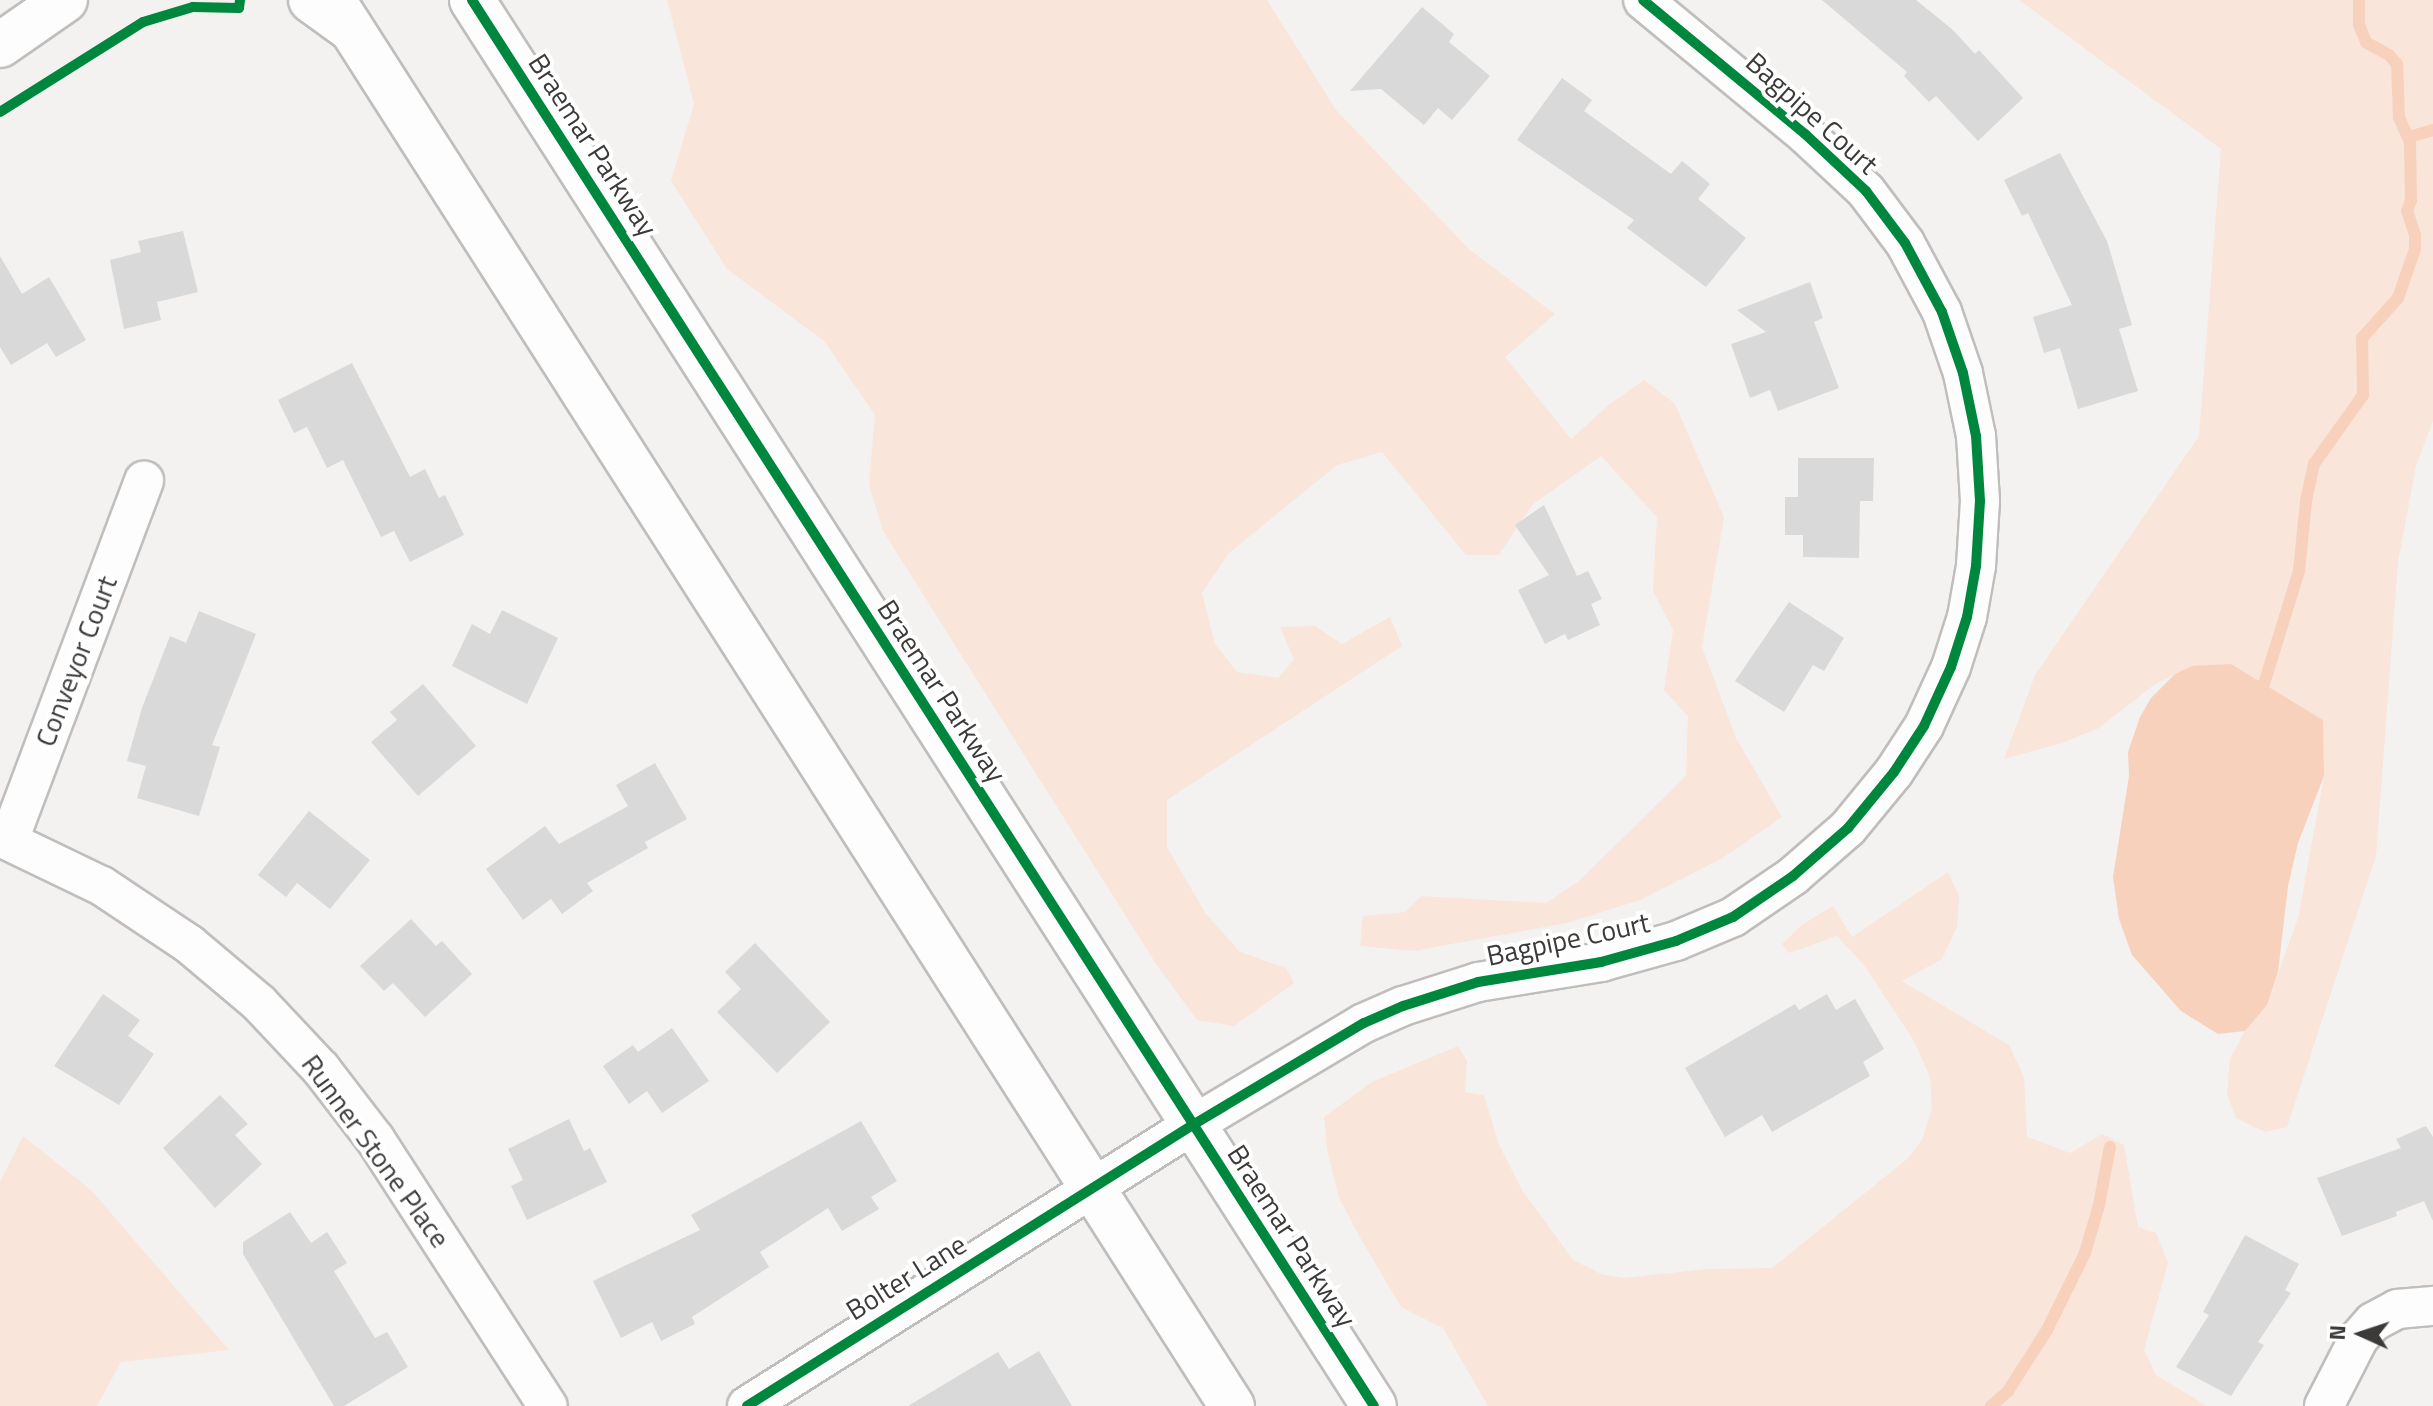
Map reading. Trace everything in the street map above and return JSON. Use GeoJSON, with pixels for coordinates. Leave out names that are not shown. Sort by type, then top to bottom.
{"type":"FeatureCollection","features":[{"type":"Feature","properties":{"kind":"street"},"geometry":{"type":"LineString","coordinates":[[0,45],[65,0]]}},
{"type":"Feature","properties":{"kind":"street"},"geometry":{"type":"LineString","coordinates":[[311,0],[342,14],[1232,1406]]}},
{"type":"Feature","properties":{"kind":"street","name":"Braemar Parkway"},"geometry":{"type":"LineString","coordinates":[[472,0],[1191,1126],[1374,1406]]}},
{"type":"Feature","properties":{"kind":"street","name":"Bagpipe Court"},"geometry":{"type":"LineString","coordinates":[[1091,1189],[1347,1032],[1403,1006],[1478,982],[1601,962],[1676,941],[1733,917],[1793,876],[1848,828],[1894,772],[1924,726],[1951,667],[1967,617],[1974,579],[1980,501],[1976,436],[1963,373],[1942,312],[1905,243],[1866,191],[1805,134],[1643,0]]}},
{"type":"Feature","properties":{"kind":"street","name":"Conveyor Court"},"geometry":{"type":"LineString","coordinates":[[4,838],[144,481]]}},
{"type":"Feature","properties":{"kind":"street","name":"Runner Stone Place"},"geometry":{"type":"LineString","coordinates":[[4,838],[114,894],[189,944],[259,1003],[321,1069],[375,1139],[548,1406]]}},
{"type":"Feature","properties":{"kind":"street","name":"Bolter Lane"},"geometry":{"type":"LineString","coordinates":[[747,1406],[1091,1189]]}},
{"type":"Feature","properties":{"kind":"street"},"geometry":{"type":"LineString","coordinates":[[2324,1406],[2359,1338],[2373,1322],[2397,1309],[2433,1306]]}},
{"type":"Feature","properties":{"kind":"shaded area"},"geometry":{"type":"Polygon","coordinates":[[[667,0],[1267,0],[1336,110],[1470,250],[1555,314],[1505,357],[1571,439],[1611,403],[1644,380],[1675,404],[1724,517],[1702,647],[1736,738],[1782,817],[1721,859],[1640,900],[1567,923],[1413,951],[1360,946],[1363,916],[1405,912],[1421,896],[1546,903],[1579,881],[1686,776],[1688,716],[1664,690],[1673,630],[1653,591],[1657,517],[1601,456],[1532,505],[1499,555],[1466,555],[1382,452],[1337,465],[1228,554],[1202,593],[1215,644],[1237,672],[1278,678],[1294,659],[1280,627],[1315,626],[1342,644],[1390,617],[1402,646],[1167,800],[1167,847],[1206,914],[1240,952],[1286,968],[1294,983],[1234,1026],[1197,1020],[1156,964],[883,531],[869,484],[875,415],[824,341],[727,269],[671,181],[694,104],[667,0]]]}},
{"type":"Feature","properties":{"kind":"shaded area"},"geometry":{"type":"Polygon","coordinates":[[[2019,0],[2433,0],[2433,421],[2416,466],[2398,562],[2376,856],[2287,1127],[2265,1132],[2236,1118],[2227,1094],[2230,1059],[2245,1031],[2267,1005],[2298,918],[2324,776],[2323,720],[2291,701],[2192,666],[2155,684],[2099,728],[2062,743],[2004,759],[2035,675],[2199,436],[2221,149],[2019,0]]]}},
{"type":"Feature","properties":{"kind":"shaded area"},"geometry":{"type":"Polygon","coordinates":[[[2231,664],[2323,720],[2324,776],[2298,843],[2288,886],[2278,972],[2267,1005],[2245,1031],[2218,1034],[2181,1011],[2132,955],[2119,919],[2113,877],[2129,776],[2128,752],[2140,717],[2151,698],[2175,674],[2192,666],[2231,664]]]}},
{"type":"Feature","properties":{"kind":"shaded area"},"geometry":{"type":"Polygon","coordinates":[[[1948,872],[1959,896],[1957,927],[1942,959],[1902,981],[2009,1045],[2024,1077],[2027,1137],[2070,1153],[2102,1134],[2124,1145],[2138,1227],[2156,1233],[2168,1263],[2144,1350],[2156,1375],[2207,1406],[1488,1406],[1443,1328],[1401,1307],[1362,1241],[1339,1198],[1327,1150],[1324,1117],[1372,1082],[1458,1046],[1467,1061],[1465,1092],[1484,1095],[1499,1145],[1522,1190],[1573,1260],[1601,1274],[1624,1278],[1706,1269],[1772,1268],[1907,1159],[1922,1140],[1932,1109],[1930,1077],[1914,1041],[1864,965],[1837,936],[1789,953],[1782,944],[1803,924],[1833,906],[1852,937],[1948,872]]]}},
{"type":"Feature","properties":{"kind":"shaded area"},"geometry":{"type":"Polygon","coordinates":[[[23,1136],[91,1190],[229,1350],[121,1362],[97,1406],[0,1406],[0,1182],[23,1136]]]}},
{"type":"Feature","properties":{"kind":"building"},"geometry":{"type":"Polygon","coordinates":[[[1822,0],[1916,0],[1953,30],[1975,54],[1979,50],[2023,98],[1978,141],[1936,96],[1929,102],[1904,76],[1907,72],[1822,0]]]}},
{"type":"Feature","properties":{"kind":"building"},"geometry":{"type":"Polygon","coordinates":[[[1422,7],[1454,34],[1449,42],[1490,76],[1452,120],[1438,108],[1424,125],[1381,89],[1350,91],[1422,7]]]}},
{"type":"Feature","properties":{"kind":"building"},"geometry":{"type":"Polygon","coordinates":[[[1562,78],[1592,100],[1584,111],[1671,174],[1682,161],[1710,184],[1698,199],[1746,238],[1706,287],[1627,228],[1634,220],[1517,140],[1562,78]]]}},
{"type":"Feature","properties":{"kind":"building"},"geometry":{"type":"Polygon","coordinates":[[[2060,153],[2107,241],[2132,325],[2119,329],[2138,391],[2078,409],[2060,348],[2044,353],[2033,317],[2072,305],[2028,213],[2022,216],[2004,180],[2060,153]]]}},
{"type":"Feature","properties":{"kind":"building"},"geometry":{"type":"Polygon","coordinates":[[[183,231],[198,292],[157,302],[161,320],[124,329],[110,260],[141,252],[138,241],[183,231]]]}},
{"type":"Feature","properties":{"kind":"building"},"geometry":{"type":"Polygon","coordinates":[[[0,256],[22,294],[49,277],[86,340],[56,357],[47,343],[11,365],[0,347],[0,256]]]}},
{"type":"Feature","properties":{"kind":"building"},"geometry":{"type":"Polygon","coordinates":[[[1810,282],[1823,318],[1814,322],[1839,388],[1778,411],[1770,390],[1750,398],[1731,344],[1766,332],[1737,310],[1810,282]]]}},
{"type":"Feature","properties":{"kind":"building"},"geometry":{"type":"Polygon","coordinates":[[[352,363],[410,477],[425,469],[439,498],[445,495],[464,535],[410,562],[394,531],[381,537],[343,460],[327,468],[307,427],[294,433],[278,400],[352,363]]]}},
{"type":"Feature","properties":{"kind":"building"},"geometry":{"type":"Polygon","coordinates":[[[1798,458],[1874,458],[1873,501],[1860,501],[1859,558],[1803,557],[1803,535],[1785,535],[1785,497],[1798,497],[1798,458]]]}},
{"type":"Feature","properties":{"kind":"building"},"geometry":{"type":"Polygon","coordinates":[[[1544,505],[1577,576],[1588,571],[1602,599],[1591,604],[1600,625],[1568,640],[1565,634],[1545,644],[1518,590],[1549,575],[1515,525],[1544,505]]]}},
{"type":"Feature","properties":{"kind":"building"},"geometry":{"type":"Polygon","coordinates":[[[1789,602],[1844,638],[1824,671],[1813,665],[1784,712],[1735,681],[1789,602]]]}},
{"type":"Feature","properties":{"kind":"building"},"geometry":{"type":"Polygon","coordinates":[[[502,610],[558,638],[527,704],[452,666],[472,624],[490,634],[502,610]]]}},
{"type":"Feature","properties":{"kind":"building"},"geometry":{"type":"Polygon","coordinates":[[[199,611],[256,634],[212,745],[220,747],[199,816],[137,798],[146,766],[127,761],[142,708],[170,636],[186,643],[199,611]]]}},
{"type":"Feature","properties":{"kind":"building"},"geometry":{"type":"Polygon","coordinates":[[[423,684],[476,746],[418,796],[371,742],[397,720],[390,712],[423,684]]]}},
{"type":"Feature","properties":{"kind":"building"},"geometry":{"type":"Polygon","coordinates":[[[655,763],[687,819],[645,842],[648,848],[587,883],[593,891],[562,914],[551,899],[523,920],[486,869],[545,826],[559,844],[628,806],[616,785],[655,763]]]}},
{"type":"Feature","properties":{"kind":"building"},"geometry":{"type":"Polygon","coordinates":[[[309,811],[370,860],[330,909],[297,883],[286,897],[258,875],[309,811]]]}},
{"type":"Feature","properties":{"kind":"building"},"geometry":{"type":"Polygon","coordinates":[[[411,919],[436,946],[442,941],[472,974],[425,1017],[393,983],[384,991],[360,966],[411,919]]]}},
{"type":"Feature","properties":{"kind":"building"},"geometry":{"type":"Polygon","coordinates":[[[755,943],[830,1022],[777,1073],[717,1012],[741,989],[725,972],[755,943]]]}},
{"type":"Feature","properties":{"kind":"building"},"geometry":{"type":"Polygon","coordinates":[[[103,994],[140,1020],[128,1036],[154,1054],[119,1105],[54,1066],[103,994]]]}},
{"type":"Feature","properties":{"kind":"building"},"geometry":{"type":"Polygon","coordinates":[[[1827,994],[1836,1010],[1855,999],[1884,1049],[1863,1062],[1870,1076],[1772,1132],[1762,1115],[1725,1137],[1685,1068],[1795,1004],[1799,1010],[1827,994]]]}},
{"type":"Feature","properties":{"kind":"building"},"geometry":{"type":"Polygon","coordinates":[[[672,1028],[709,1081],[662,1113],[647,1091],[629,1104],[603,1066],[633,1045],[638,1052],[672,1028]]]}},
{"type":"Feature","properties":{"kind":"building"},"geometry":{"type":"Polygon","coordinates":[[[220,1095],[248,1124],[235,1135],[262,1164],[215,1208],[163,1148],[220,1095]]]}},
{"type":"Feature","properties":{"kind":"building"},"geometry":{"type":"Polygon","coordinates":[[[569,1119],[584,1151],[590,1148],[607,1182],[527,1220],[511,1186],[523,1180],[508,1149],[569,1119]]]}},
{"type":"Feature","properties":{"kind":"building"},"geometry":{"type":"Polygon","coordinates":[[[861,1121],[897,1181],[871,1197],[879,1209],[842,1231],[828,1208],[760,1252],[769,1267],[692,1317],[695,1324],[661,1341],[652,1322],[621,1338],[593,1281],[700,1230],[691,1215],[861,1121]]]}},
{"type":"Feature","properties":{"kind":"building"},"geometry":{"type":"Polygon","coordinates":[[[2426,1126],[2433,1137],[2433,1221],[2424,1201],[2396,1212],[2397,1216],[2342,1236],[2317,1178],[2401,1148],[2396,1139],[2426,1126]]]}},
{"type":"Feature","properties":{"kind":"building"},"geometry":{"type":"Polygon","coordinates":[[[290,1212],[311,1243],[327,1232],[347,1263],[334,1271],[375,1338],[387,1332],[408,1367],[344,1406],[334,1406],[243,1254],[243,1242],[290,1212]]]}},
{"type":"Feature","properties":{"kind":"building"},"geometry":{"type":"Polygon","coordinates":[[[2245,1235],[2299,1264],[2285,1290],[2291,1293],[2258,1342],[2264,1345],[2231,1396],[2176,1367],[2209,1315],[2203,1312],[2245,1235]]]}},
{"type":"Feature","properties":{"kind":"building"},"geometry":{"type":"Polygon","coordinates":[[[1039,1351],[1072,1406],[908,1406],[998,1352],[1009,1369],[1039,1351]]]}},
{"type":"Feature","properties":{"kind":"waterway"},"geometry":{"type":"LineString","coordinates":[[2264,684],[2299,571],[2306,501],[2314,464],[2363,395],[2362,338],[2398,298],[2415,249],[2415,235],[2407,211],[2411,200],[2410,142],[2399,117],[2397,64],[2389,55],[2366,42],[2359,25],[2359,0]]}},
{"type":"Feature","properties":{"kind":"waterway"},"geometry":{"type":"LineString","coordinates":[[2409,137],[2433,130]]}},
{"type":"Feature","properties":{"kind":"waterway"},"geometry":{"type":"LineString","coordinates":[[1991,1406],[2008,1391],[2047,1330],[2085,1253],[2099,1205],[2110,1147]]}},
{"type":"Feature","properties":{"kind":"cycle path"},"geometry":{"type":"LineString","coordinates":[[0,112],[143,22],[193,7],[239,8],[240,0]]}},
{"type":"Feature","properties":{"kind":"cycle path"},"geometry":{"type":"LineString","coordinates":[[472,0],[1374,1406]]}},
{"type":"Feature","properties":{"kind":"cycle path"},"geometry":{"type":"LineString","coordinates":[[747,1406],[1191,1126],[1364,1023],[1403,1006],[1478,982],[1601,962],[1676,941],[1733,917],[1793,876],[1848,828],[1894,772],[1924,726],[1951,667],[1967,617],[1976,566],[1980,501],[1976,436],[1963,373],[1942,312],[1905,243],[1866,191],[1805,134],[1643,0]]}}]}
